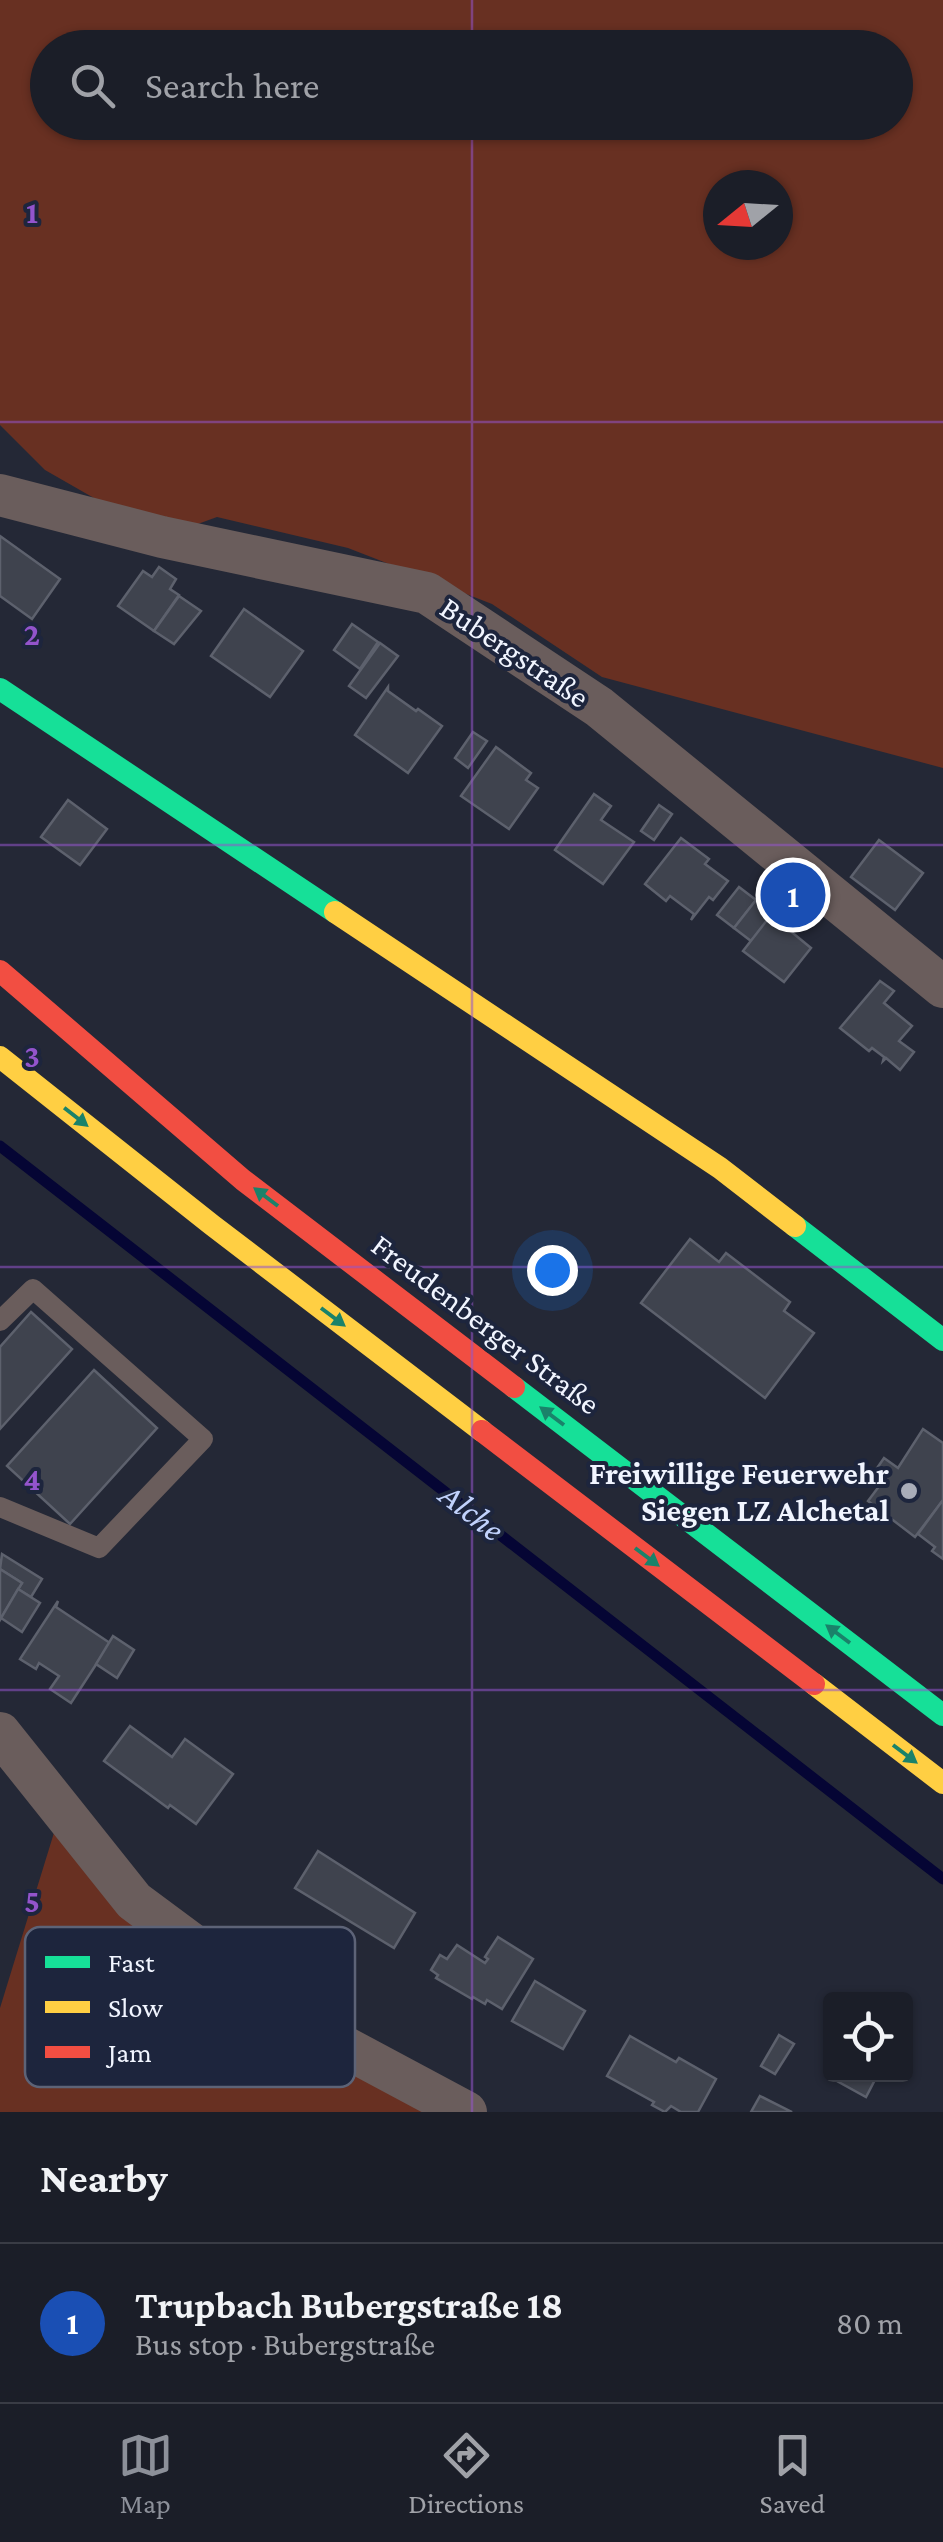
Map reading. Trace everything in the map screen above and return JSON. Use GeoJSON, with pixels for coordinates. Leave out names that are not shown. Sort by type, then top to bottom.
{"type":"FeatureCollection","features":[{"type":"Feature","properties":{"kind":"main road"},"geometry":{"type":"LineString","coordinates":[[0,689],[720,1168],[943,1340]]}},
{"type":"Feature","properties":{"kind":"main road","name":"Freudenberger Straße"},"geometry":{"type":"LineString","coordinates":[[0,971],[243,1180],[943,1715]]}},
{"type":"Feature","properties":{"kind":"main road"},"geometry":{"type":"LineString","coordinates":[[0,1057],[943,1783]]}},
{"type":"Feature","properties":{"kind":"street","name":"Bubergstraße"},"geometry":{"type":"LineString","coordinates":[[0,495],[162,537],[427,593],[599,707],[943,987]]}},
{"type":"Feature","properties":{"kind":"street"},"geometry":{"type":"LineString","coordinates":[[0,1733],[134,1901],[169,1927]]}},
{"type":"Feature","properties":{"kind":"street"},"geometry":{"type":"LineString","coordinates":[[355,2053],[466,2112]]}},
{"type":"Feature","properties":{"kind":"lane"},"geometry":{"type":"LineString","coordinates":[[0,1321],[33,1289],[203,1439],[99,1548],[0,1507]]}},
{"type":"Feature","properties":{"kind":"shaded area"},"geometry":{"type":"Polygon","coordinates":[[[0,0],[943,0],[943,768],[602,677],[492,604],[348,548],[217,517],[162,537],[45,470],[0,425],[0,0]]]}},
{"type":"Feature","properties":{"kind":"shaded area"},"geometry":{"type":"Polygon","coordinates":[[[61,1810],[134,1901],[175,1927],[25,1927],[25,2087],[355,2087],[355,2041],[466,2112],[0,2112],[0,2008],[61,1810]]]}},
{"type":"Feature","properties":{"kind":"building"},"geometry":{"type":"Polygon","coordinates":[[[0,536],[60,579],[32,619],[0,596],[0,536]]]}},
{"type":"Feature","properties":{"kind":"building"},"geometry":{"type":"Polygon","coordinates":[[[159,567],[176,579],[170,589],[179,595],[154,631],[118,606],[143,571],[152,577],[159,567]]]}},
{"type":"Feature","properties":{"kind":"building"},"geometry":{"type":"Polygon","coordinates":[[[179,596],[201,611],[174,644],[154,631],[179,596]]]}},
{"type":"Feature","properties":{"kind":"building"},"geometry":{"type":"Polygon","coordinates":[[[244,609],[303,651],[270,697],[211,656],[244,609]]]}},
{"type":"Feature","properties":{"kind":"building"},"geometry":{"type":"Polygon","coordinates":[[[352,624],[378,642],[360,669],[334,650],[352,624]]]}},
{"type":"Feature","properties":{"kind":"building"},"geometry":{"type":"Polygon","coordinates":[[[380,643],[398,656],[366,698],[349,686],[380,643]]]}},
{"type":"Feature","properties":{"kind":"building"},"geometry":{"type":"Polygon","coordinates":[[[388,687],[388,691],[442,726],[408,773],[355,735],[388,687]]]}},
{"type":"Feature","properties":{"kind":"building"},"geometry":{"type":"Polygon","coordinates":[[[473,732],[487,741],[468,768],[455,758],[473,732]]]}},
{"type":"Feature","properties":{"kind":"building"},"geometry":{"type":"Polygon","coordinates":[[[496,747],[531,773],[526,780],[538,788],[509,829],[461,796],[496,747]]]}},
{"type":"Feature","properties":{"kind":"building"},"geometry":{"type":"Polygon","coordinates":[[[594,794],[611,806],[601,820],[634,842],[603,884],[555,850],[594,794]]]}},
{"type":"Feature","properties":{"kind":"building"},"geometry":{"type":"Polygon","coordinates":[[[68,800],[107,829],[80,865],[41,837],[68,800]]]}},
{"type":"Feature","properties":{"kind":"building"},"geometry":{"type":"Polygon","coordinates":[[[659,805],[672,814],[654,840],[641,831],[659,805]]]}},
{"type":"Feature","properties":{"kind":"building"},"geometry":{"type":"Polygon","coordinates":[[[681,838],[709,859],[705,864],[728,881],[691,920],[694,914],[670,896],[666,901],[645,884],[681,838]]]}},
{"type":"Feature","properties":{"kind":"building"},"geometry":{"type":"Polygon","coordinates":[[[879,840],[923,873],[895,910],[851,877],[879,840]]]}},
{"type":"Feature","properties":{"kind":"building"},"geometry":{"type":"Polygon","coordinates":[[[739,887],[756,900],[734,928],[717,915],[739,887]]]}},
{"type":"Feature","properties":{"kind":"building"},"geometry":{"type":"Polygon","coordinates":[[[756,900],[774,914],[751,941],[734,928],[756,900]]]}},
{"type":"Feature","properties":{"kind":"building"},"geometry":{"type":"Polygon","coordinates":[[[771,915],[811,948],[784,982],[743,951],[771,915]]]}},
{"type":"Feature","properties":{"kind":"building"},"geometry":{"type":"Polygon","coordinates":[[[880,981],[894,991],[884,1003],[912,1026],[899,1041],[914,1052],[900,1070],[840,1028],[880,981]]]}},
{"type":"Feature","properties":{"kind":"building"},"geometry":{"type":"Polygon","coordinates":[[[690,1239],[719,1262],[726,1253],[790,1302],[784,1311],[814,1333],[765,1398],[641,1303],[690,1239]]]}},
{"type":"Feature","properties":{"kind":"building"},"geometry":{"type":"Polygon","coordinates":[[[31,1312],[72,1349],[0,1429],[0,1347],[31,1312]]]}},
{"type":"Feature","properties":{"kind":"building"},"geometry":{"type":"Polygon","coordinates":[[[94,1370],[157,1428],[70,1524],[7,1466],[94,1370]]]}},
{"type":"Feature","properties":{"kind":"building","name":"Freiwillige Feuerwehr Siegen LZ Alchetal"},"geometry":{"type":"Polygon","coordinates":[[[923,1429],[943,1443],[943,1500],[915,1537],[868,1501],[883,1481],[873,1474],[884,1458],[898,1468],[923,1429]]]}},
{"type":"Feature","properties":{"kind":"building"},"geometry":{"type":"Polygon","coordinates":[[[943,1500],[943,1559],[918,1534],[943,1500]]]}},
{"type":"Feature","properties":{"kind":"building"},"geometry":{"type":"Polygon","coordinates":[[[2,1554],[42,1579],[31,1597],[18,1589],[22,1583],[0,1569],[2,1554]]]}},
{"type":"Feature","properties":{"kind":"building"},"geometry":{"type":"Polygon","coordinates":[[[0,1569],[22,1583],[0,1620],[0,1569]]]}},
{"type":"Feature","properties":{"kind":"building"},"geometry":{"type":"Polygon","coordinates":[[[18,1589],[40,1603],[22,1632],[1,1618],[18,1589]]]}},
{"type":"Feature","properties":{"kind":"building"},"geometry":{"type":"Polygon","coordinates":[[[58,1601],[56,1607],[110,1643],[71,1703],[50,1689],[59,1676],[39,1663],[36,1669],[20,1659],[58,1601]]]}},
{"type":"Feature","properties":{"kind":"building"},"geometry":{"type":"Polygon","coordinates":[[[113,1636],[134,1650],[117,1678],[96,1664],[113,1636]]]}},
{"type":"Feature","properties":{"kind":"building"},"geometry":{"type":"Polygon","coordinates":[[[130,1726],[172,1757],[185,1739],[233,1774],[196,1824],[104,1761],[130,1726]]]}},
{"type":"Feature","properties":{"kind":"building"},"geometry":{"type":"Polygon","coordinates":[[[318,1851],[415,1913],[394,1948],[295,1888],[318,1851]]]}},
{"type":"Feature","properties":{"kind":"building"},"geometry":{"type":"Polygon","coordinates":[[[498,1937],[533,1959],[502,2009],[487,2000],[485,2004],[472,1999],[436,1978],[438,1975],[431,1970],[440,1955],[447,1959],[457,1945],[485,1963],[498,1937]]]}},
{"type":"Feature","properties":{"kind":"building"},"geometry":{"type":"Polygon","coordinates":[[[535,1981],[585,2011],[563,2049],[512,2021],[535,1981]]]}},
{"type":"Feature","properties":{"kind":"building"},"geometry":{"type":"Polygon","coordinates":[[[779,2035],[794,2044],[775,2074],[761,2066],[779,2035]]]}},
{"type":"Feature","properties":{"kind":"building"},"geometry":{"type":"Polygon","coordinates":[[[630,2036],[716,2079],[698,2112],[681,2112],[671,2106],[665,2112],[607,2076],[630,2036]]]}},
{"type":"Feature","properties":{"kind":"building"},"geometry":{"type":"Polygon","coordinates":[[[839,2082],[874,2082],[866,2097],[839,2082]]]}},
{"type":"Feature","properties":{"kind":"building"},"geometry":{"type":"Polygon","coordinates":[[[760,2096],[792,2112],[751,2112],[760,2096]]]}},
{"type":"Feature","properties":{"kind":"waterway","name":"Alche"},"geometry":{"type":"LineString","coordinates":[[0,1146],[943,1879]]}},
{"type":"Feature","properties":{"kind":"traffic: fast"},"geometry":{"type":"LineString","coordinates":[[0,689],[335,912]]}},
{"type":"Feature","properties":{"kind":"traffic: fast"},"geometry":{"type":"LineString","coordinates":[[795,1226],[943,1340]]}},
{"type":"Feature","properties":{"kind":"traffic: fast"},"geometry":{"type":"LineString","coordinates":[[514,1387],[943,1715]]}},
{"type":"Feature","properties":{"kind":"traffic: slow"},"geometry":{"type":"LineString","coordinates":[[335,912],[720,1168],[795,1226]]}},
{"type":"Feature","properties":{"kind":"traffic: slow"},"geometry":{"type":"LineString","coordinates":[[0,1057],[482,1431]]}},
{"type":"Feature","properties":{"kind":"traffic: slow"},"geometry":{"type":"LineString","coordinates":[[814,1684],[943,1783]]}},
{"type":"Feature","properties":{"kind":"traffic: jam"},"geometry":{"type":"LineString","coordinates":[[0,971],[243,1180],[514,1387]]}},
{"type":"Feature","properties":{"kind":"traffic: jam"},"geometry":{"type":"LineString","coordinates":[[482,1431],[814,1684]]}},
{"type":"Feature","properties":{"kind":"place","name":"Trupbach Bubergstraße 18"},"geometry":{"type":"Point","coordinates":[793,895]}},
{"type":"Feature","properties":{"kind":"place","name":"Freiwillige Feuerwehr Siegen LZ Alchetal"},"geometry":{"type":"Point","coordinates":[909,1491]}}]}
